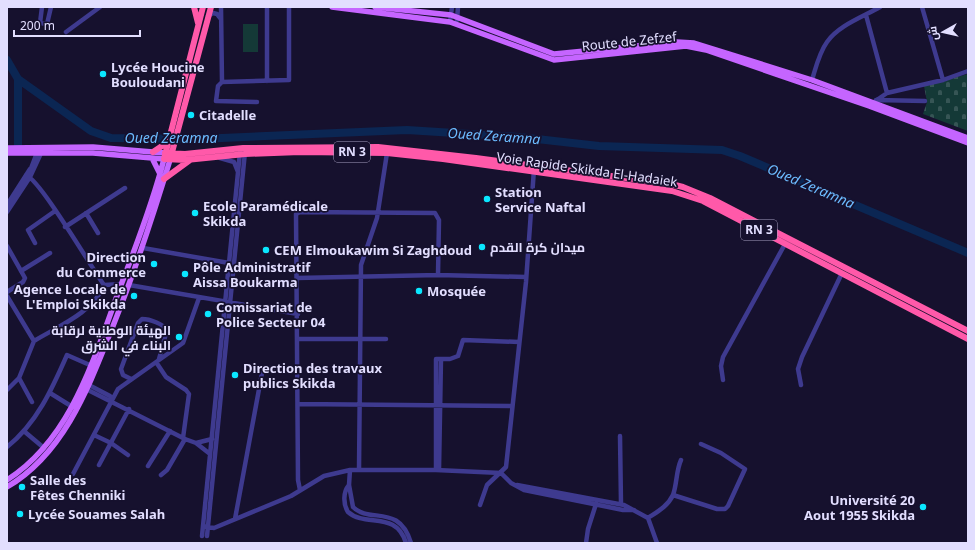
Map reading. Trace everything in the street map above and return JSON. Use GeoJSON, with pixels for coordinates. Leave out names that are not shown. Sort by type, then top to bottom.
{"type":"FeatureCollection","features":[{"type":"Feature","properties":{"kind":"highway"},"geometry":{"type":"LineString","coordinates":[[194,7],[199,27]]}},
{"type":"Feature","properties":{"kind":"highway"},"geometry":{"type":"LineString","coordinates":[[168,156],[174,144],[175,129],[203,7]]}},
{"type":"Feature","properties":{"kind":"highway"},"geometry":{"type":"LineString","coordinates":[[153,155],[168,142],[175,129],[211,7]]}},
{"type":"Feature","properties":{"kind":"highway"},"geometry":{"type":"LineString","coordinates":[[168,142],[168,156]]}},
{"type":"Feature","properties":{"kind":"highway"},"geometry":{"type":"LineString","coordinates":[[162,177],[191,157],[181,151],[174,144]]}},
{"type":"Feature","properties":{"kind":"highway","name":"Voie Rapide Skikda El-Hadaiek"},"geometry":{"type":"LineString","coordinates":[[191,157],[243,151],[378,147],[683,187],[710,198],[968,331]]}},
{"type":"Feature","properties":{"kind":"highway","name":"Voie Rapide Skikda El-Hadaiek"},"geometry":{"type":"LineString","coordinates":[[168,156],[217,157],[243,151],[387,154],[534,168],[672,191],[703,201],[968,338]]}},
{"type":"Feature","properties":{"kind":"main road","name":"Route de Zefzef"},"geometry":{"type":"LineString","coordinates":[[332,7],[450,18],[457,17],[554,54],[686,41],[812,80],[968,138]]}},
{"type":"Feature","properties":{"kind":"main road","name":"Route de Zefzef"},"geometry":{"type":"LineString","coordinates":[[375,7],[450,18],[456,24],[554,60],[686,46],[706,50],[873,103],[968,143]]}},
{"type":"Feature","properties":{"kind":"main road","name":"RN 3"},"geometry":{"type":"LineString","coordinates":[[7,153],[92,147],[168,156]]}},
{"type":"Feature","properties":{"kind":"main road","name":"RN 3"},"geometry":{"type":"LineString","coordinates":[[7,148],[40,151]]}},
{"type":"Feature","properties":{"kind":"main road"},"geometry":{"type":"LineString","coordinates":[[8,478],[22,469],[44,448],[56,433],[92,366],[162,177],[153,155]]}},
{"type":"Feature","properties":{"kind":"main road"},"geometry":{"type":"LineString","coordinates":[[7,487],[29,472],[49,451],[70,421],[88,387],[143,248],[168,156]]}},
{"type":"Feature","properties":{"kind":"main road"},"geometry":{"type":"LineString","coordinates":[[122,284],[129,285]]}},
{"type":"Feature","properties":{"kind":"street"},"geometry":{"type":"LineString","coordinates":[[42,7],[40,23],[47,24],[51,7]]}},
{"type":"Feature","properties":{"kind":"street"},"geometry":{"type":"LineString","coordinates":[[66,32],[100,7]]}},
{"type":"Feature","properties":{"kind":"street"},"geometry":{"type":"LineString","coordinates":[[221,7],[222,82],[218,86],[216,101],[257,102]]}},
{"type":"Feature","properties":{"kind":"street"},"geometry":{"type":"LineString","coordinates":[[267,7],[267,81]]}},
{"type":"Feature","properties":{"kind":"street"},"geometry":{"type":"LineString","coordinates":[[222,82],[289,80],[289,7]]}},
{"type":"Feature","properties":{"kind":"street"},"geometry":{"type":"LineString","coordinates":[[450,18],[452,7]]}},
{"type":"Feature","properties":{"kind":"street"},"geometry":{"type":"LineString","coordinates":[[456,24],[458,7]]}},
{"type":"Feature","properties":{"kind":"street"},"geometry":{"type":"LineString","coordinates":[[812,80],[821,53],[827,42],[836,32],[880,7]]}},
{"type":"Feature","properties":{"kind":"street"},"geometry":{"type":"LineString","coordinates":[[922,7],[942,80]]}},
{"type":"Feature","properties":{"kind":"street"},"geometry":{"type":"LineString","coordinates":[[208,16],[217,14],[221,19]]}},
{"type":"Feature","properties":{"kind":"street"},"geometry":{"type":"LineString","coordinates":[[866,15],[887,93]]}},
{"type":"Feature","properties":{"kind":"street"},"geometry":{"type":"LineString","coordinates":[[873,103],[887,93],[942,80],[968,70]]}},
{"type":"Feature","properties":{"kind":"street"},"geometry":{"type":"LineString","coordinates":[[873,103],[925,101]]}},
{"type":"Feature","properties":{"kind":"street"},"geometry":{"type":"LineString","coordinates":[[7,212],[28,176],[40,151]]}},
{"type":"Feature","properties":{"kind":"street"},"geometry":{"type":"LineString","coordinates":[[7,205],[28,176],[30,169],[40,151]]}},
{"type":"Feature","properties":{"kind":"street"},"geometry":{"type":"LineString","coordinates":[[243,151],[208,528],[205,536],[203,526],[210,454],[228,302],[229,263],[238,172],[243,151]]}},
{"type":"Feature","properties":{"kind":"street"},"geometry":{"type":"LineString","coordinates":[[359,470],[361,277],[364,252],[378,213],[387,154]]}},
{"type":"Feature","properties":{"kind":"street"},"geometry":{"type":"LineString","coordinates":[[217,157],[234,162],[238,172]]}},
{"type":"Feature","properties":{"kind":"street"},"geometry":{"type":"LineString","coordinates":[[480,505],[487,485],[506,467],[526,277],[534,168]]}},
{"type":"Feature","properties":{"kind":"street"},"geometry":{"type":"LineString","coordinates":[[28,176],[55,211],[104,285]]}},
{"type":"Feature","properties":{"kind":"street"},"geometry":{"type":"LineString","coordinates":[[65,227],[125,188]]}},
{"type":"Feature","properties":{"kind":"street"},"geometry":{"type":"LineString","coordinates":[[35,243],[28,230],[55,211]]}},
{"type":"Feature","properties":{"kind":"street"},"geometry":{"type":"LineString","coordinates":[[86,213],[98,232]]}},
{"type":"Feature","properties":{"kind":"street"},"geometry":{"type":"LineString","coordinates":[[300,490],[298,480],[297,213],[433,213],[439,220],[438,275]]}},
{"type":"Feature","properties":{"kind":"street"},"geometry":{"type":"LineString","coordinates":[[723,380],[721,366],[724,357],[785,244]]}},
{"type":"Feature","properties":{"kind":"street"},"geometry":{"type":"LineString","coordinates":[[7,246],[25,278],[23,282],[7,292]]}},
{"type":"Feature","properties":{"kind":"street"},"geometry":{"type":"LineString","coordinates":[[143,248],[229,263]]}},
{"type":"Feature","properties":{"kind":"street"},"geometry":{"type":"LineString","coordinates":[[21,271],[50,253]]}},
{"type":"Feature","properties":{"kind":"street"},"geometry":{"type":"LineString","coordinates":[[801,385],[798,369],[802,357],[842,273]]}},
{"type":"Feature","properties":{"kind":"street"},"geometry":{"type":"LineString","coordinates":[[297,278],[438,275],[526,277]]}},
{"type":"Feature","properties":{"kind":"street"},"geometry":{"type":"LineString","coordinates":[[104,285],[122,284]]}},
{"type":"Feature","properties":{"kind":"street"},"geometry":{"type":"LineString","coordinates":[[7,390],[19,378],[34,341],[92,305],[101,294],[104,285]]}},
{"type":"Feature","properties":{"kind":"street"},"geometry":{"type":"LineString","coordinates":[[129,285],[298,314]]}},
{"type":"Feature","properties":{"kind":"street"},"geometry":{"type":"LineString","coordinates":[[7,296],[34,341]]}},
{"type":"Feature","properties":{"kind":"street"},"geometry":{"type":"LineString","coordinates":[[73,474],[118,389],[158,360],[179,347],[185,340],[199,298]]}},
{"type":"Feature","properties":{"kind":"street"},"geometry":{"type":"LineString","coordinates":[[131,379],[123,375],[121,369],[138,323],[142,319],[164,326],[167,330],[158,360],[169,380],[186,390],[189,394],[184,438],[167,470],[160,474]]}},
{"type":"Feature","properties":{"kind":"street"},"geometry":{"type":"LineString","coordinates":[[298,339],[386,339]]}},
{"type":"Feature","properties":{"kind":"street"},"geometry":{"type":"LineString","coordinates":[[438,470],[439,359],[458,356],[463,340],[519,342]]}},
{"type":"Feature","properties":{"kind":"street"},"geometry":{"type":"LineString","coordinates":[[7,447],[24,432],[50,393],[67,355],[92,366]]}},
{"type":"Feature","properties":{"kind":"street"},"geometry":{"type":"LineString","coordinates":[[235,519],[262,373],[269,368],[298,369]]}},
{"type":"Feature","properties":{"kind":"street"},"geometry":{"type":"LineString","coordinates":[[19,378],[32,402]]}},
{"type":"Feature","properties":{"kind":"street"},"geometry":{"type":"LineString","coordinates":[[82,384],[108,400],[112,400],[196,443],[210,454]]}},
{"type":"Feature","properties":{"kind":"street"},"geometry":{"type":"LineString","coordinates":[[50,393],[71,406]]}},
{"type":"Feature","properties":{"kind":"street"},"geometry":{"type":"LineString","coordinates":[[298,404],[512,406]]}},
{"type":"Feature","properties":{"kind":"street"},"geometry":{"type":"LineString","coordinates":[[99,465],[129,409]]}},
{"type":"Feature","properties":{"kind":"street"},"geometry":{"type":"LineString","coordinates":[[148,466],[170,431]]}},
{"type":"Feature","properties":{"kind":"street"},"geometry":{"type":"LineString","coordinates":[[24,432],[44,448]]}},
{"type":"Feature","properties":{"kind":"street"},"geometry":{"type":"LineString","coordinates":[[94,435],[111,443],[128,455]]}},
{"type":"Feature","properties":{"kind":"street"},"geometry":{"type":"LineString","coordinates":[[620,436],[620,504]]}},
{"type":"Feature","properties":{"kind":"street"},"geometry":{"type":"LineString","coordinates":[[196,443],[212,439]]}},
{"type":"Feature","properties":{"kind":"street"},"geometry":{"type":"LineString","coordinates":[[672,495],[717,509],[725,509],[728,506],[745,469],[721,453],[701,444]]}},
{"type":"Feature","properties":{"kind":"street"},"geometry":{"type":"LineString","coordinates":[[648,518],[662,509],[672,495],[677,470],[681,460]]}},
{"type":"Feature","properties":{"kind":"street"},"geometry":{"type":"LineString","coordinates":[[203,526],[214,528],[286,498],[324,476],[350,470],[438,470],[501,473],[515,485],[524,490],[623,510],[634,510]]}},
{"type":"Feature","properties":{"kind":"street"},"geometry":{"type":"LineString","coordinates":[[350,470],[349,485],[351,503],[355,509],[361,512],[395,520],[404,528],[412,543]]}},
{"type":"Feature","properties":{"kind":"street"},"geometry":{"type":"LineString","coordinates":[[349,485],[344,499],[348,512],[356,516],[390,523],[401,532],[406,543]]}},
{"type":"Feature","properties":{"kind":"street"},"geometry":{"type":"LineString","coordinates":[[515,485],[620,504],[648,518],[657,543]]}},
{"type":"Feature","properties":{"kind":"street"},"geometry":{"type":"LineString","coordinates":[[586,543],[588,528],[596,504]]}},
{"type":"Feature","properties":{"kind":"green space"},"geometry":{"type":"Polygon","coordinates":[[[243,24],[258,24],[258,52],[243,52],[243,24]]]}},
{"type":"Feature","properties":{"kind":"green space"},"geometry":{"type":"Polygon","coordinates":[[[968,74],[968,131],[923,114],[927,102],[924,86],[968,74]]]}},
{"type":"Feature","properties":{"kind":"waterway","name":"Oued Zeramna"},"geometry":{"type":"LineString","coordinates":[[7,60],[18,79],[18,145]]}},
{"type":"Feature","properties":{"kind":"waterway","name":"Oued Zeramna"},"geometry":{"type":"LineString","coordinates":[[18,79],[91,131],[111,138],[199,139],[407,130],[519,137],[599,146],[722,150],[740,156],[968,253]]}},
{"type":"Feature","properties":{"kind":"place","name":"Lycée Houcine Bouloudani"},"geometry":{"type":"Point","coordinates":[103,74]}},
{"type":"Feature","properties":{"kind":"place","name":"Citadelle"},"geometry":{"type":"Point","coordinates":[191,115]}},
{"type":"Feature","properties":{"kind":"place","name":"Station Service Naftal"},"geometry":{"type":"Point","coordinates":[487,199]}},
{"type":"Feature","properties":{"kind":"place","name":"Ecole Paramédicale Skikda"},"geometry":{"type":"Point","coordinates":[195,213]}},
{"type":"Feature","properties":{"kind":"place","name":"ميدان كرة القدم"},"geometry":{"type":"Point","coordinates":[482,247]}},
{"type":"Feature","properties":{"kind":"place","name":"CEM Elmoukawim Si Zaghdoud"},"geometry":{"type":"Point","coordinates":[266,250]}},
{"type":"Feature","properties":{"kind":"place","name":"Direction du Commerce"},"geometry":{"type":"Point","coordinates":[154,264]}},
{"type":"Feature","properties":{"kind":"place","name":"Pôle Administratif Aissa Boukarma"},"geometry":{"type":"Point","coordinates":[185,274]}},
{"type":"Feature","properties":{"kind":"place","name":"Mosquée"},"geometry":{"type":"Point","coordinates":[419,291]}},
{"type":"Feature","properties":{"kind":"place","name":"Agence Locale de L'Emploi Skikda"},"geometry":{"type":"Point","coordinates":[134,296]}},
{"type":"Feature","properties":{"kind":"place","name":"Comissariat de Police Secteur 04"},"geometry":{"type":"Point","coordinates":[208,314]}},
{"type":"Feature","properties":{"kind":"place","name":"الهيئة الوطنية لرقابة البناء في الشرق"},"geometry":{"type":"Point","coordinates":[179,337]}},
{"type":"Feature","properties":{"kind":"place","name":"Direction des travaux publics Skikda"},"geometry":{"type":"Point","coordinates":[235,375]}},
{"type":"Feature","properties":{"kind":"place","name":"Salle des Fêtes Chenniki"},"geometry":{"type":"Point","coordinates":[22,487]}},
{"type":"Feature","properties":{"kind":"place","name":"Université 20 Aout 1955 Skikda"},"geometry":{"type":"Point","coordinates":[923,507]}},
{"type":"Feature","properties":{"kind":"place","name":"Lycée Souames Salah"},"geometry":{"type":"Point","coordinates":[20,514]}}]}
